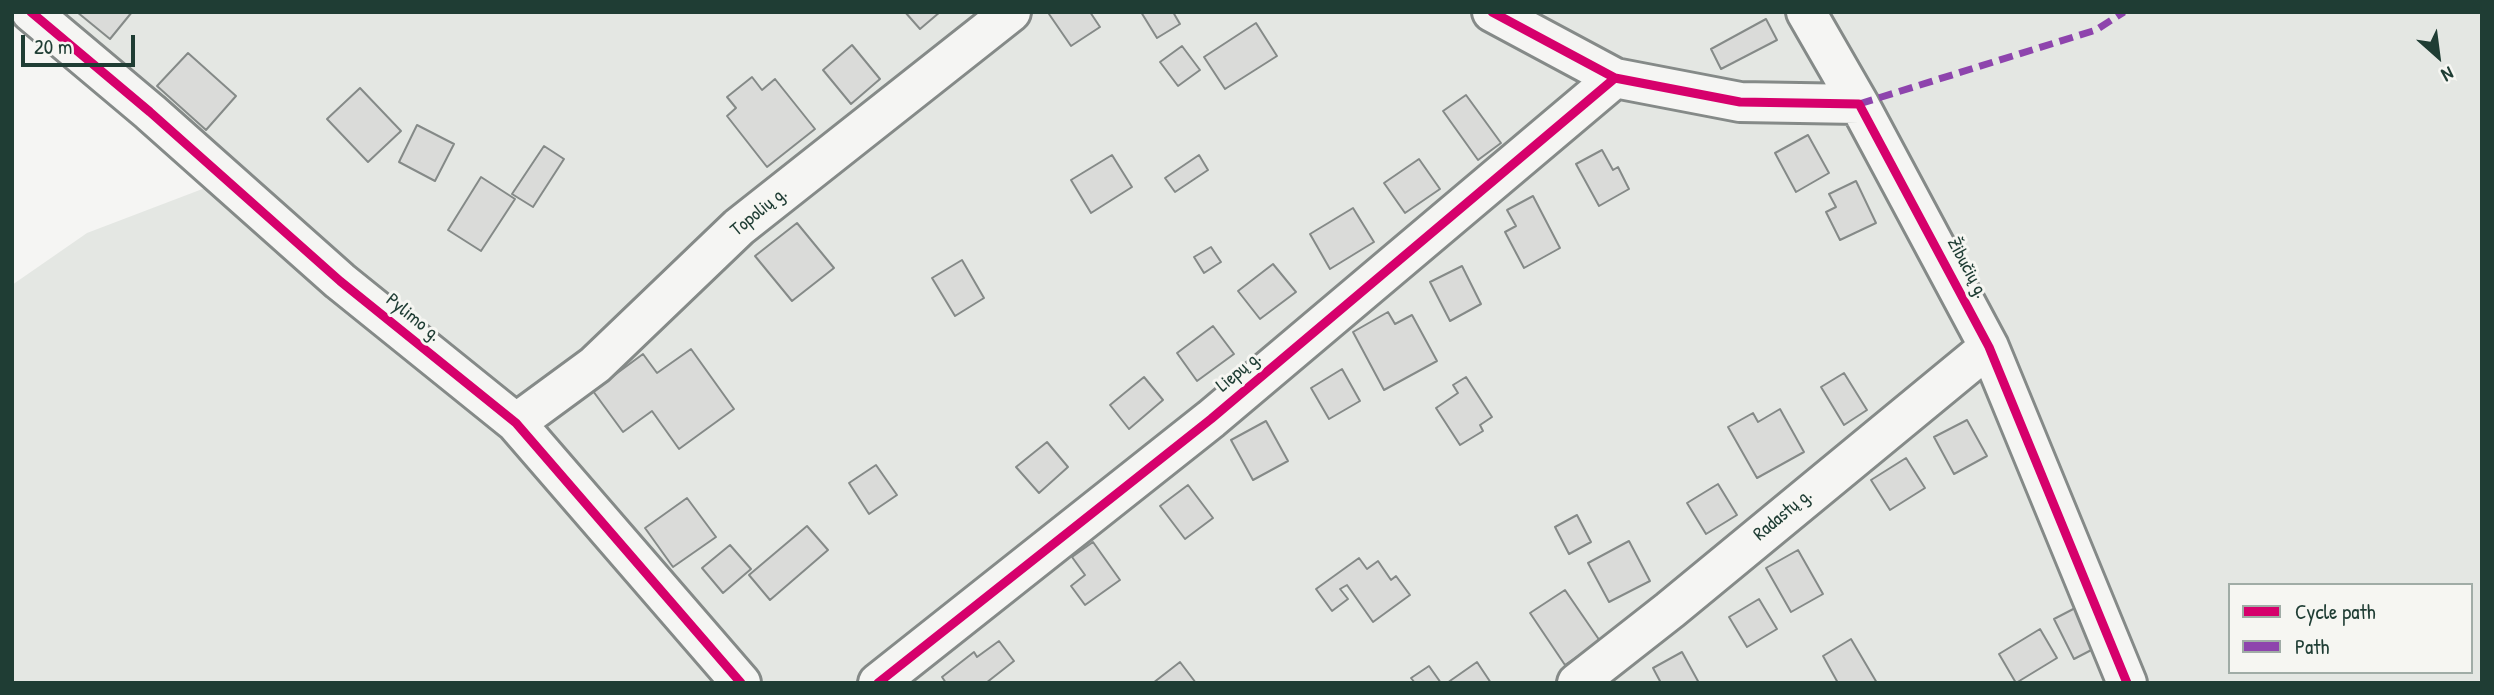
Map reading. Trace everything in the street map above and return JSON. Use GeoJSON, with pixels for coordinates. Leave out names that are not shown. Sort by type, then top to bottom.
{"type":"FeatureCollection","features":[{"type":"Feature","properties":{"kind":"street","name":"Pylimo g."},"geometry":{"type":"LineString","coordinates":[[31,12],[340,281],[516,423],[741,683]]}},
{"type":"Feature","properties":{"kind":"street","name":"Topolių g."},"geometry":{"type":"LineString","coordinates":[[516,423],[595,365],[739,227],[1011,12]]}},
{"type":"Feature","properties":{"kind":"street"},"geometry":{"type":"LineString","coordinates":[[1492,12],[1615,78],[1740,102],[1859,104]]}},
{"type":"Feature","properties":{"kind":"street","name":"Žibučių g."},"geometry":{"type":"LineString","coordinates":[[1806,12],[1859,104],[1989,347],[2127,683]]}},
{"type":"Feature","properties":{"kind":"street","name":"Liepų g."},"geometry":{"type":"LineString","coordinates":[[878,683],[1211,419],[1615,78]]}},
{"type":"Feature","properties":{"kind":"street","name":"Radastų g."},"geometry":{"type":"LineString","coordinates":[[1577,683],[1670,610],[1989,347]]}},
{"type":"Feature","properties":{"kind":"shaded area"},"geometry":{"type":"Polygon","coordinates":[[[56,12],[2482,12],[2482,683],[12,683],[12,285],[87,233],[205,188],[233,161],[56,12]]]}},
{"type":"Feature","properties":{"kind":"building"},"geometry":{"type":"Polygon","coordinates":[[[77,12],[132,12],[110,39],[77,12]]]}},
{"type":"Feature","properties":{"kind":"building"},"geometry":{"type":"Polygon","coordinates":[[[905,12],[940,12],[920,29],[905,12]]]}},
{"type":"Feature","properties":{"kind":"building"},"geometry":{"type":"Polygon","coordinates":[[[1090,12],[1100,27],[1071,46],[1049,14],[1090,12]]]}},
{"type":"Feature","properties":{"kind":"building"},"geometry":{"type":"Polygon","coordinates":[[[1141,12],[1173,12],[1180,24],[1157,38],[1141,12]]]}},
{"type":"Feature","properties":{"kind":"building"},"geometry":{"type":"Polygon","coordinates":[[[1766,19],[1777,40],[1721,69],[1711,49],[1766,19]]]}},
{"type":"Feature","properties":{"kind":"building"},"geometry":{"type":"Polygon","coordinates":[[[1256,23],[1277,56],[1225,89],[1204,57],[1256,23]]]}},
{"type":"Feature","properties":{"kind":"building"},"geometry":{"type":"Polygon","coordinates":[[[852,45],[880,79],[851,104],[823,70],[852,45]]]}},
{"type":"Feature","properties":{"kind":"building"},"geometry":{"type":"Polygon","coordinates":[[[1182,46],[1200,70],[1178,86],[1160,62],[1182,46]]]}},
{"type":"Feature","properties":{"kind":"building"},"geometry":{"type":"Polygon","coordinates":[[[188,53],[236,96],[206,130],[157,86],[188,53]]]}},
{"type":"Feature","properties":{"kind":"building"},"geometry":{"type":"Polygon","coordinates":[[[752,77],[762,90],[775,79],[815,129],[767,167],[727,116],[736,108],[727,97],[752,77]]]}},
{"type":"Feature","properties":{"kind":"building"},"geometry":{"type":"Polygon","coordinates":[[[360,88],[401,131],[368,162],[327,119],[360,88]]]}},
{"type":"Feature","properties":{"kind":"building"},"geometry":{"type":"Polygon","coordinates":[[[1466,95],[1501,143],[1478,160],[1443,111],[1466,95]]]}},
{"type":"Feature","properties":{"kind":"building"},"geometry":{"type":"Polygon","coordinates":[[[417,125],[454,144],[435,181],[399,162],[417,125]]]}},
{"type":"Feature","properties":{"kind":"building"},"geometry":{"type":"Polygon","coordinates":[[[1808,135],[1829,173],[1796,192],[1775,153],[1808,135]]]}},
{"type":"Feature","properties":{"kind":"building"},"geometry":{"type":"Polygon","coordinates":[[[544,146],[564,159],[533,207],[512,194],[544,146]]]}},
{"type":"Feature","properties":{"kind":"building"},"geometry":{"type":"Polygon","coordinates":[[[1602,150],[1613,170],[1618,167],[1629,189],[1599,206],[1576,164],[1602,150]]]}},
{"type":"Feature","properties":{"kind":"building"},"geometry":{"type":"Polygon","coordinates":[[[1112,155],[1132,187],[1091,213],[1071,180],[1112,155]]]}},
{"type":"Feature","properties":{"kind":"building"},"geometry":{"type":"Polygon","coordinates":[[[1199,155],[1208,170],[1175,192],[1165,178],[1199,155]]]}},
{"type":"Feature","properties":{"kind":"building"},"geometry":{"type":"Polygon","coordinates":[[[1419,159],[1440,189],[1405,213],[1384,183],[1419,159]]]}},
{"type":"Feature","properties":{"kind":"building"},"geometry":{"type":"Polygon","coordinates":[[[481,177],[515,199],[481,251],[448,230],[481,177]]]}},
{"type":"Feature","properties":{"kind":"building"},"geometry":{"type":"Polygon","coordinates":[[[1856,181],[1876,223],[1840,240],[1826,212],[1836,207],[1829,194],[1856,181]]]}},
{"type":"Feature","properties":{"kind":"building"},"geometry":{"type":"Polygon","coordinates":[[[1533,196],[1560,248],[1524,268],[1505,232],[1516,226],[1507,210],[1533,196]]]}},
{"type":"Feature","properties":{"kind":"building"},"geometry":{"type":"Polygon","coordinates":[[[1353,208],[1374,242],[1330,269],[1310,234],[1353,208]]]}},
{"type":"Feature","properties":{"kind":"building"},"geometry":{"type":"Polygon","coordinates":[[[797,223],[834,268],[792,301],[755,256],[797,223]]]}},
{"type":"Feature","properties":{"kind":"building"},"geometry":{"type":"Polygon","coordinates":[[[1211,247],[1221,262],[1204,273],[1194,257],[1211,247]]]}},
{"type":"Feature","properties":{"kind":"building"},"geometry":{"type":"Polygon","coordinates":[[[962,260],[984,298],[955,316],[932,278],[962,260]]]}},
{"type":"Feature","properties":{"kind":"building"},"geometry":{"type":"Polygon","coordinates":[[[1273,264],[1296,292],[1260,319],[1238,291],[1273,264]]]}},
{"type":"Feature","properties":{"kind":"building"},"geometry":{"type":"Polygon","coordinates":[[[1462,266],[1481,304],[1450,321],[1430,282],[1462,266]]]}},
{"type":"Feature","properties":{"kind":"building"},"geometry":{"type":"Polygon","coordinates":[[[1388,312],[1395,324],[1412,315],[1437,361],[1384,390],[1353,332],[1388,312]]]}},
{"type":"Feature","properties":{"kind":"building"},"geometry":{"type":"Polygon","coordinates":[[[1213,326],[1234,354],[1197,381],[1177,353],[1213,326]]]}},
{"type":"Feature","properties":{"kind":"building"},"geometry":{"type":"Polygon","coordinates":[[[691,349],[734,409],[679,449],[652,411],[623,432],[593,391],[643,354],[657,373],[691,349]]]}},
{"type":"Feature","properties":{"kind":"building"},"geometry":{"type":"Polygon","coordinates":[[[1342,369],[1360,401],[1329,419],[1311,388],[1342,369]]]}},
{"type":"Feature","properties":{"kind":"building"},"geometry":{"type":"Polygon","coordinates":[[[1844,373],[1867,410],[1844,425],[1821,387],[1844,373]]]}},
{"type":"Feature","properties":{"kind":"building"},"geometry":{"type":"Polygon","coordinates":[[[1144,377],[1163,400],[1129,429],[1110,405],[1144,377]]]}},
{"type":"Feature","properties":{"kind":"building"},"geometry":{"type":"Polygon","coordinates":[[[1466,377],[1492,417],[1480,425],[1483,431],[1460,445],[1436,408],[1458,393],[1453,385],[1466,377]]]}},
{"type":"Feature","properties":{"kind":"building"},"geometry":{"type":"Polygon","coordinates":[[[1780,409],[1804,452],[1757,478],[1728,427],[1753,413],[1758,422],[1780,409]]]}},
{"type":"Feature","properties":{"kind":"building"},"geometry":{"type":"Polygon","coordinates":[[[1967,420],[1987,456],[1954,474],[1934,437],[1967,420]]]}},
{"type":"Feature","properties":{"kind":"building"},"geometry":{"type":"Polygon","coordinates":[[[1266,421],[1288,461],[1253,480],[1231,440],[1266,421]]]}},
{"type":"Feature","properties":{"kind":"building"},"geometry":{"type":"Polygon","coordinates":[[[1047,442],[1068,467],[1039,493],[1016,467],[1047,442]]]}},
{"type":"Feature","properties":{"kind":"building"},"geometry":{"type":"Polygon","coordinates":[[[1906,458],[1925,488],[1890,510],[1871,480],[1906,458]]]}},
{"type":"Feature","properties":{"kind":"building"},"geometry":{"type":"Polygon","coordinates":[[[876,465],[897,495],[869,514],[849,483],[876,465]]]}},
{"type":"Feature","properties":{"kind":"building"},"geometry":{"type":"Polygon","coordinates":[[[1718,484],[1737,515],[1706,534],[1687,503],[1718,484]]]}},
{"type":"Feature","properties":{"kind":"building"},"geometry":{"type":"Polygon","coordinates":[[[1188,485],[1213,518],[1185,539],[1160,506],[1188,485]]]}},
{"type":"Feature","properties":{"kind":"building"},"geometry":{"type":"Polygon","coordinates":[[[687,498],[716,537],[673,567],[645,528],[687,498]]]}},
{"type":"Feature","properties":{"kind":"building"},"geometry":{"type":"Polygon","coordinates":[[[1577,515],[1591,542],[1569,554],[1555,527],[1577,515]]]}},
{"type":"Feature","properties":{"kind":"building"},"geometry":{"type":"Polygon","coordinates":[[[807,526],[828,550],[770,600],[749,575],[807,526]]]}},
{"type":"Feature","properties":{"kind":"building"},"geometry":{"type":"Polygon","coordinates":[[[1629,541],[1650,581],[1609,602],[1588,563],[1629,541]]]}},
{"type":"Feature","properties":{"kind":"building"},"geometry":{"type":"Polygon","coordinates":[[[1093,542],[1120,580],[1085,605],[1071,586],[1085,575],[1072,557],[1093,542]]]}},
{"type":"Feature","properties":{"kind":"building"},"geometry":{"type":"Polygon","coordinates":[[[730,545],[751,569],[723,593],[702,568],[730,545]]]}},
{"type":"Feature","properties":{"kind":"building"},"geometry":{"type":"Polygon","coordinates":[[[1798,550],[1823,594],[1791,612],[1766,568],[1798,550]]]}},
{"type":"Feature","properties":{"kind":"building"},"geometry":{"type":"Polygon","coordinates":[[[1359,558],[1367,569],[1378,561],[1391,580],[1396,576],[1410,595],[1373,622],[1347,585],[1340,589],[1348,599],[1332,611],[1316,589],[1359,558]]]}},
{"type":"Feature","properties":{"kind":"building"},"geometry":{"type":"Polygon","coordinates":[[[1565,590],[1600,641],[1565,665],[1530,613],[1565,590]]]}},
{"type":"Feature","properties":{"kind":"building"},"geometry":{"type":"Polygon","coordinates":[[[1759,599],[1777,629],[1747,647],[1729,617],[1759,599]]]}},
{"type":"Feature","properties":{"kind":"building"},"geometry":{"type":"Polygon","coordinates":[[[2081,605],[2101,645],[2074,659],[2054,619],[2081,605]]]}},
{"type":"Feature","properties":{"kind":"building"},"geometry":{"type":"Polygon","coordinates":[[[2040,629],[2057,658],[2016,683],[1999,654],[2040,629]]]}},
{"type":"Feature","properties":{"kind":"building"},"geometry":{"type":"Polygon","coordinates":[[[1851,639],[1877,683],[1838,683],[1823,656],[1851,639]]]}},
{"type":"Feature","properties":{"kind":"building"},"geometry":{"type":"Polygon","coordinates":[[[999,641],[1014,661],[986,683],[946,683],[942,677],[974,652],[977,657],[999,641]]]}},
{"type":"Feature","properties":{"kind":"building"},"geometry":{"type":"Polygon","coordinates":[[[1682,652],[1699,683],[1661,683],[1653,668],[1682,652]]]}},
{"type":"Feature","properties":{"kind":"building"},"geometry":{"type":"Polygon","coordinates":[[[1180,662],[1196,683],[1153,683],[1180,662]]]}},
{"type":"Feature","properties":{"kind":"building"},"geometry":{"type":"Polygon","coordinates":[[[1477,662],[1491,683],[1447,683],[1477,662]]]}},
{"type":"Feature","properties":{"kind":"building"},"geometry":{"type":"Polygon","coordinates":[[[1429,666],[1441,683],[1415,683],[1411,678],[1429,666]]]}},
{"type":"Feature","properties":{"kind":"marked path"},"geometry":{"type":"LineString","coordinates":[[1859,104],[2096,30],[2124,12]]}},
{"type":"Feature","properties":{"kind":"cycle path"},"geometry":{"type":"LineString","coordinates":[[31,12],[150,112],[340,281],[516,423],[741,683]]}},
{"type":"Feature","properties":{"kind":"cycle path"},"geometry":{"type":"LineString","coordinates":[[1492,12],[1615,78],[1740,102],[1859,104],[1989,347],[2127,683]]}},
{"type":"Feature","properties":{"kind":"cycle path"},"geometry":{"type":"LineString","coordinates":[[878,683],[1211,419],[1615,78]]}}]}
